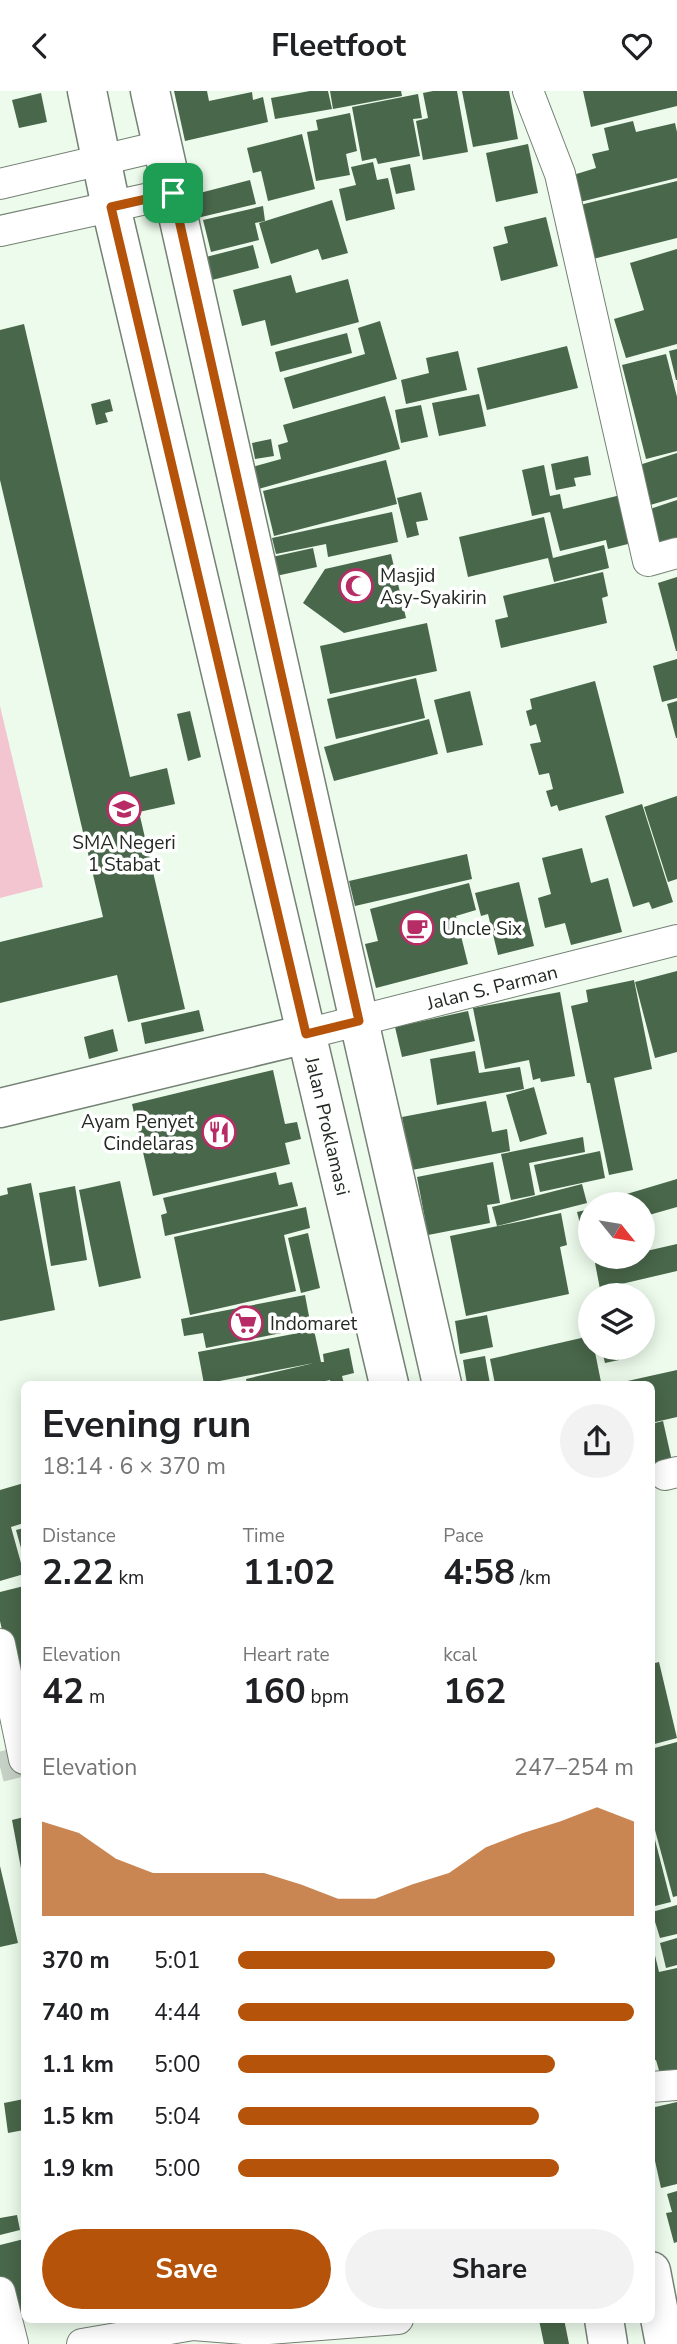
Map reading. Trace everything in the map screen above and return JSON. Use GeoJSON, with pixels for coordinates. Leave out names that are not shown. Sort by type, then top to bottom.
{"type":"FeatureCollection","features":[{"type":"Feature","properties":{"kind":"street","name":"Jalan Proklamasi"},"geometry":{"type":"LineString","coordinates":[[87,91],[111,207],[388,1381]]}},
{"type":"Feature","properties":{"kind":"street"},"geometry":{"type":"LineString","coordinates":[[150,91],[441,1381]]}},
{"type":"Feature","properties":{"kind":"street"},"geometry":{"type":"LineString","coordinates":[[528,91],[560,174],[648,561],[677,553]]}},
{"type":"Feature","properties":{"kind":"street"},"geometry":{"type":"LineString","coordinates":[[0,184],[161,146]]}},
{"type":"Feature","properties":{"kind":"street"},"geometry":{"type":"LineString","coordinates":[[0,231],[173,193]]}},
{"type":"Feature","properties":{"kind":"street","name":"Jalan S. Parman"},"geometry":{"type":"LineString","coordinates":[[306,1034],[677,940]]}},
{"type":"Feature","properties":{"kind":"street"},"geometry":{"type":"LineString","coordinates":[[0,1108],[306,1034]]}},
{"type":"Feature","properties":{"kind":"street"},"geometry":{"type":"LineString","coordinates":[[0,1644],[21,1745]]}},
{"type":"Feature","properties":{"kind":"street"},"geometry":{"type":"LineString","coordinates":[[655,2087],[677,2085]]}},
{"type":"Feature","properties":{"kind":"street"},"geometry":{"type":"LineString","coordinates":[[0,2292],[13,2344]]}},
{"type":"Feature","properties":{"kind":"street"},"geometry":{"type":"LineString","coordinates":[[655,2292],[665,2344]]}},
{"type":"Feature","properties":{"kind":"street"},"geometry":{"type":"LineString","coordinates":[[82,2344],[193,2329],[256,2330],[346,2323]]}},
{"type":"Feature","properties":{"kind":"street"},"geometry":{"type":"LineString","coordinates":[[605,2323],[608,2344]]}},
{"type":"Feature","properties":{"kind":"shaded area"},"geometry":{"type":"Polygon","coordinates":[[[0,706],[43,887],[0,898],[0,706]]]}},
{"type":"Feature","properties":{"kind":"building"},"geometry":{"type":"Polygon","coordinates":[[[174,91],[207,91],[209,101],[252,92],[253,100],[263,97],[268,122],[185,141],[174,91]]]}},
{"type":"Feature","properties":{"kind":"building"},"geometry":{"type":"Polygon","coordinates":[[[310,91],[328,91],[332,109],[275,119],[271,98],[310,91]]]}},
{"type":"Feature","properties":{"kind":"building"},"geometry":{"type":"Polygon","coordinates":[[[330,91],[401,91],[402,96],[333,109],[330,91]]]}},
{"type":"Feature","properties":{"kind":"building"},"geometry":{"type":"Polygon","coordinates":[[[457,91],[468,152],[423,160],[416,121],[428,118],[423,93],[457,91]]]}},
{"type":"Feature","properties":{"kind":"building"},"geometry":{"type":"Polygon","coordinates":[[[462,91],[509,91],[518,139],[473,147],[462,91]]]}},
{"type":"Feature","properties":{"kind":"building"},"geometry":{"type":"Polygon","coordinates":[[[583,91],[677,91],[677,106],[591,127],[583,91]]]}},
{"type":"Feature","properties":{"kind":"building"},"geometry":{"type":"Polygon","coordinates":[[[41,93],[47,122],[19,128],[12,100],[41,93]]]}},
{"type":"Feature","properties":{"kind":"building"},"geometry":{"type":"Polygon","coordinates":[[[418,94],[422,118],[413,119],[420,156],[378,164],[376,158],[362,161],[352,107],[418,94]]]}},
{"type":"Feature","properties":{"kind":"building"},"geometry":{"type":"Polygon","coordinates":[[[350,113],[357,151],[346,154],[350,175],[316,181],[307,132],[318,130],[316,120],[350,113]]]}},
{"type":"Feature","properties":{"kind":"building"},"geometry":{"type":"Polygon","coordinates":[[[633,121],[636,132],[675,123],[677,178],[580,202],[573,175],[596,168],[592,154],[609,150],[604,128],[633,121]]]}},
{"type":"Feature","properties":{"kind":"building"},"geometry":{"type":"Polygon","coordinates":[[[302,134],[315,189],[268,201],[261,171],[253,173],[247,148],[302,134]]]}},
{"type":"Feature","properties":{"kind":"building"},"geometry":{"type":"Polygon","coordinates":[[[528,144],[538,193],[496,202],[486,153],[528,144]]]}},
{"type":"Feature","properties":{"kind":"building"},"geometry":{"type":"Polygon","coordinates":[[[373,162],[377,180],[388,178],[395,209],[346,221],[339,189],[356,185],[351,167],[373,162]]]}},
{"type":"Feature","properties":{"kind":"building"},"geometry":{"type":"Polygon","coordinates":[[[410,164],[415,190],[396,194],[390,168],[410,164]]]}},
{"type":"Feature","properties":{"kind":"building"},"geometry":{"type":"Polygon","coordinates":[[[250,180],[256,204],[197,218],[192,195],[250,180]]]}},
{"type":"Feature","properties":{"kind":"building"},"geometry":{"type":"Polygon","coordinates":[[[677,181],[677,238],[593,259],[580,205],[677,181]]]}},
{"type":"Feature","properties":{"kind":"building"},"geometry":{"type":"Polygon","coordinates":[[[332,200],[348,253],[322,260],[318,249],[271,264],[259,223],[332,200]]]}},
{"type":"Feature","properties":{"kind":"building"},"geometry":{"type":"Polygon","coordinates":[[[263,206],[265,221],[255,223],[259,240],[211,252],[203,220],[263,206]]]}},
{"type":"Feature","properties":{"kind":"building"},"geometry":{"type":"Polygon","coordinates":[[[546,217],[558,266],[501,281],[493,247],[508,243],[504,227],[546,217]]]}},
{"type":"Feature","properties":{"kind":"building"},"geometry":{"type":"Polygon","coordinates":[[[253,245],[259,268],[212,280],[206,257],[253,245]]]}},
{"type":"Feature","properties":{"kind":"building"},"geometry":{"type":"Polygon","coordinates":[[[677,249],[677,344],[626,358],[614,319],[644,310],[630,263],[677,249]]]}},
{"type":"Feature","properties":{"kind":"building"},"geometry":{"type":"Polygon","coordinates":[[[291,275],[296,293],[348,279],[359,322],[271,346],[265,320],[242,326],[233,290],[291,275]]]}},
{"type":"Feature","properties":{"kind":"building"},"geometry":{"type":"Polygon","coordinates":[[[380,321],[397,379],[293,409],[284,378],[365,354],[358,328],[380,321]]]}},
{"type":"Feature","properties":{"kind":"building"},"geometry":{"type":"Polygon","coordinates":[[[24,324],[130,777],[167,768],[175,804],[139,812],[185,1009],[128,1022],[117,975],[0,1003],[0,942],[103,917],[0,480],[0,330],[24,324]]]}},
{"type":"Feature","properties":{"kind":"building"},"geometry":{"type":"Polygon","coordinates":[[[347,333],[352,353],[280,372],[275,352],[347,333]]]}},
{"type":"Feature","properties":{"kind":"building"},"geometry":{"type":"Polygon","coordinates":[[[567,346],[578,388],[487,410],[477,368],[567,346]]]}},
{"type":"Feature","properties":{"kind":"building"},"geometry":{"type":"Polygon","coordinates":[[[677,349],[677,380],[676,380],[669,351],[677,349]]]}},
{"type":"Feature","properties":{"kind":"building"},"geometry":{"type":"Polygon","coordinates":[[[458,351],[467,390],[406,404],[401,380],[429,373],[426,358],[458,351]]]}},
{"type":"Feature","properties":{"kind":"building"},"geometry":{"type":"Polygon","coordinates":[[[666,354],[677,397],[677,451],[646,459],[622,365],[666,354]]]}},
{"type":"Feature","properties":{"kind":"building"},"geometry":{"type":"Polygon","coordinates":[[[479,394],[486,426],[439,436],[432,403],[479,394]]]}},
{"type":"Feature","properties":{"kind":"building"},"geometry":{"type":"Polygon","coordinates":[[[385,396],[400,449],[251,491],[245,469],[281,459],[278,445],[288,442],[283,425],[385,396]]]}},
{"type":"Feature","properties":{"kind":"building"},"geometry":{"type":"Polygon","coordinates":[[[110,399],[113,411],[105,413],[108,422],[96,425],[91,404],[110,399]]]}},
{"type":"Feature","properties":{"kind":"building"},"geometry":{"type":"Polygon","coordinates":[[[421,405],[428,437],[401,443],[395,410],[421,405]]]}},
{"type":"Feature","properties":{"kind":"building"},"geometry":{"type":"Polygon","coordinates":[[[271,439],[274,456],[255,459],[252,443],[271,439]]]}},
{"type":"Feature","properties":{"kind":"building"},"geometry":{"type":"Polygon","coordinates":[[[677,453],[677,497],[647,506],[636,466],[677,453]]]}},
{"type":"Feature","properties":{"kind":"building"},"geometry":{"type":"Polygon","coordinates":[[[588,456],[591,475],[574,478],[576,486],[556,490],[551,464],[588,456]]]}},
{"type":"Feature","properties":{"kind":"building"},"geometry":{"type":"Polygon","coordinates":[[[386,460],[397,504],[274,536],[263,491],[386,460]]]}},
{"type":"Feature","properties":{"kind":"building"},"geometry":{"type":"Polygon","coordinates":[[[544,465],[550,496],[560,494],[563,509],[629,493],[640,541],[608,549],[606,540],[560,551],[550,512],[532,516],[522,470],[544,465]]]}},
{"type":"Feature","properties":{"kind":"building"},"geometry":{"type":"Polygon","coordinates":[[[421,492],[428,520],[416,522],[419,535],[407,538],[397,498],[421,492]]]}},
{"type":"Feature","properties":{"kind":"building"},"geometry":{"type":"Polygon","coordinates":[[[677,500],[677,549],[657,555],[644,511],[677,500]]]}},
{"type":"Feature","properties":{"kind":"building"},"geometry":{"type":"Polygon","coordinates":[[[392,512],[398,542],[328,557],[326,544],[276,554],[272,538],[392,512]]]}},
{"type":"Feature","properties":{"kind":"building"},"geometry":{"type":"Polygon","coordinates":[[[544,517],[553,558],[604,545],[609,568],[554,582],[548,558],[468,577],[459,537],[544,517]]]}},
{"type":"Feature","properties":{"kind":"building"},"geometry":{"type":"Polygon","coordinates":[[[313,548],[317,567],[276,576],[272,557],[313,548]]]}},
{"type":"Feature","properties":{"kind":"building","name":"Masjid Asy-Syakirin"},"geometry":{"type":"Polygon","coordinates":[[[391,554],[406,618],[344,633],[303,603],[325,569],[391,554]]]}},
{"type":"Feature","properties":{"kind":"building"},"geometry":{"type":"Polygon","coordinates":[[[603,572],[608,596],[602,598],[607,623],[501,648],[495,620],[508,617],[503,596],[603,572]]]}},
{"type":"Feature","properties":{"kind":"building"},"geometry":{"type":"Polygon","coordinates":[[[677,577],[677,651],[676,651],[658,583],[677,577]]]}},
{"type":"Feature","properties":{"kind":"building"},"geometry":{"type":"Polygon","coordinates":[[[427,623],[437,671],[330,694],[320,646],[427,623]]]}},
{"type":"Feature","properties":{"kind":"building"},"geometry":{"type":"Polygon","coordinates":[[[677,659],[677,698],[662,702],[653,666],[677,659]]]}},
{"type":"Feature","properties":{"kind":"building"},"geometry":{"type":"Polygon","coordinates":[[[416,678],[425,718],[336,739],[327,699],[416,678]]]}},
{"type":"Feature","properties":{"kind":"building"},"geometry":{"type":"Polygon","coordinates":[[[595,681],[624,793],[559,811],[557,805],[551,807],[546,791],[553,789],[549,773],[539,775],[530,744],[541,742],[536,724],[530,726],[526,711],[532,709],[530,699],[595,681]]]}},
{"type":"Feature","properties":{"kind":"building"},"geometry":{"type":"Polygon","coordinates":[[[470,691],[483,745],[447,753],[434,700],[470,691]]]}},
{"type":"Feature","properties":{"kind":"building"},"geometry":{"type":"Polygon","coordinates":[[[677,701],[677,738],[676,738],[667,704],[677,701]]]}},
{"type":"Feature","properties":{"kind":"building"},"geometry":{"type":"Polygon","coordinates":[[[190,711],[201,757],[188,761],[177,714],[190,711]]]}},
{"type":"Feature","properties":{"kind":"building"},"geometry":{"type":"Polygon","coordinates":[[[429,719],[438,754],[334,781],[324,747],[429,719]]]}},
{"type":"Feature","properties":{"kind":"building"},"geometry":{"type":"Polygon","coordinates":[[[677,796],[677,879],[668,882],[644,807],[677,796]]]}},
{"type":"Feature","properties":{"kind":"building"},"geometry":{"type":"Polygon","coordinates":[[[642,804],[673,902],[652,909],[649,902],[633,907],[605,816],[642,804]]]}},
{"type":"Feature","properties":{"kind":"building"},"geometry":{"type":"Polygon","coordinates":[[[582,848],[591,883],[608,878],[622,932],[571,945],[565,923],[545,928],[538,898],[551,894],[542,858],[582,848]]]}},
{"type":"Feature","properties":{"kind":"building"},"geometry":{"type":"Polygon","coordinates":[[[467,854],[472,879],[355,906],[349,881],[467,854]]]}},
{"type":"Feature","properties":{"kind":"building"},"geometry":{"type":"Polygon","coordinates":[[[519,882],[534,946],[498,955],[488,914],[481,916],[475,893],[519,882]]]}},
{"type":"Feature","properties":{"kind":"building","name":"Uncle Six"},"geometry":{"type":"Polygon","coordinates":[[[469,883],[476,910],[456,916],[468,964],[376,988],[365,944],[378,941],[370,909],[469,883]]]}},
{"type":"Feature","properties":{"kind":"building"},"geometry":{"type":"Polygon","coordinates":[[[677,971],[677,1052],[655,1058],[635,982],[677,971]]]}},
{"type":"Feature","properties":{"kind":"building"},"geometry":{"type":"Polygon","coordinates":[[[634,980],[652,1069],[614,1078],[633,1170],[609,1175],[571,1006],[588,1002],[586,990],[634,980]]]}},
{"type":"Feature","properties":{"kind":"building"},"geometry":{"type":"Polygon","coordinates":[[[560,992],[575,1076],[541,1082],[540,1078],[533,1080],[529,1060],[485,1069],[473,1008],[560,992]]]}},
{"type":"Feature","properties":{"kind":"building"},"geometry":{"type":"Polygon","coordinates":[[[199,1010],[204,1031],[145,1044],[141,1023],[199,1010]]]}},
{"type":"Feature","properties":{"kind":"building"},"geometry":{"type":"Polygon","coordinates":[[[468,1011],[475,1041],[402,1057],[395,1027],[468,1011]]]}},
{"type":"Feature","properties":{"kind":"building"},"geometry":{"type":"Polygon","coordinates":[[[113,1029],[118,1051],[89,1059],[84,1037],[113,1029]]]}},
{"type":"Feature","properties":{"kind":"building"},"geometry":{"type":"Polygon","coordinates":[[[475,1051],[479,1073],[520,1067],[524,1089],[437,1105],[430,1059],[475,1051]]]}},
{"type":"Feature","properties":{"kind":"building","name":"Ayam Penyet Cindelaras"},"geometry":{"type":"Polygon","coordinates":[[[273,1070],[285,1124],[297,1122],[301,1139],[285,1143],[290,1164],[153,1196],[132,1104],[273,1070]]]}},
{"type":"Feature","properties":{"kind":"building"},"geometry":{"type":"Polygon","coordinates":[[[534,1087],[547,1134],[520,1142],[506,1095],[534,1087]]]}},
{"type":"Feature","properties":{"kind":"building"},"geometry":{"type":"Polygon","coordinates":[[[486,1101],[492,1132],[507,1129],[510,1151],[412,1170],[402,1117],[486,1101]]]}},
{"type":"Feature","properties":{"kind":"building"},"geometry":{"type":"Polygon","coordinates":[[[583,1137],[585,1152],[529,1163],[535,1195],[511,1200],[501,1154],[583,1137]]]}},
{"type":"Feature","properties":{"kind":"building"},"geometry":{"type":"Polygon","coordinates":[[[600,1151],[605,1178],[540,1192],[534,1165],[600,1151]]]}},
{"type":"Feature","properties":{"kind":"building"},"geometry":{"type":"Polygon","coordinates":[[[493,1162],[500,1203],[487,1205],[490,1223],[428,1235],[417,1177],[493,1162]]]}},
{"type":"Feature","properties":{"kind":"building"},"geometry":{"type":"Polygon","coordinates":[[[276,1172],[279,1185],[292,1182],[298,1206],[165,1236],[161,1215],[167,1213],[163,1198],[276,1172]]]}},
{"type":"Feature","properties":{"kind":"building"},"geometry":{"type":"Polygon","coordinates":[[[677,1179],[677,1207],[655,1213],[655,1192],[633,1192],[677,1179]]]}},
{"type":"Feature","properties":{"kind":"building"},"geometry":{"type":"Polygon","coordinates":[[[120,1181],[141,1278],[99,1287],[79,1190],[120,1181]]]}},
{"type":"Feature","properties":{"kind":"building"},"geometry":{"type":"Polygon","coordinates":[[[31,1183],[55,1310],[0,1321],[0,1196],[8,1194],[7,1188],[31,1183]]]}},
{"type":"Feature","properties":{"kind":"building"},"geometry":{"type":"Polygon","coordinates":[[[582,1184],[584,1192],[578,1192],[578,1205],[497,1226],[492,1207],[582,1184]]]}},
{"type":"Feature","properties":{"kind":"building"},"geometry":{"type":"Polygon","coordinates":[[[75,1186],[87,1260],[51,1266],[39,1193],[75,1186]]]}},
{"type":"Feature","properties":{"kind":"building"},"geometry":{"type":"Polygon","coordinates":[[[306,1207],[310,1228],[284,1235],[296,1291],[190,1315],[174,1237],[306,1207]]]}},
{"type":"Feature","properties":{"kind":"building"},"geometry":{"type":"Polygon","coordinates":[[[561,1213],[567,1245],[560,1247],[569,1294],[466,1316],[450,1236],[561,1213]]]}},
{"type":"Feature","properties":{"kind":"building"},"geometry":{"type":"Polygon","coordinates":[[[308,1233],[320,1288],[301,1293],[288,1238],[308,1233]]]}},
{"type":"Feature","properties":{"kind":"building"},"geometry":{"type":"Polygon","coordinates":[[[677,1244],[677,1271],[626,1283],[599,1283],[596,1269],[655,1269],[655,1249],[677,1244]]]}},
{"type":"Feature","properties":{"kind":"building","name":"Indomaret"},"geometry":{"type":"Polygon","coordinates":[[[305,1295],[311,1327],[206,1348],[203,1333],[184,1336],[181,1319],[305,1295]]]}},
{"type":"Feature","properties":{"kind":"building"},"geometry":{"type":"Polygon","coordinates":[[[487,1315],[493,1347],[460,1354],[455,1321],[487,1315]]]}},
{"type":"Feature","properties":{"kind":"building"},"geometry":{"type":"Polygon","coordinates":[[[314,1330],[321,1362],[324,1362],[323,1354],[349,1348],[354,1373],[342,1376],[343,1381],[246,1381],[314,1363],[220,1381],[203,1381],[198,1352],[314,1330]]]}},
{"type":"Feature","properties":{"kind":"building"},"geometry":{"type":"Polygon","coordinates":[[[578,1339],[578,1360],[597,1360],[601,1381],[494,1381],[490,1359],[578,1339]]]}},
{"type":"Feature","properties":{"kind":"building"},"geometry":{"type":"Polygon","coordinates":[[[485,1356],[489,1381],[466,1381],[463,1360],[485,1356]]]}},
{"type":"Feature","properties":{"kind":"building"},"geometry":{"type":"Polygon","coordinates":[[[677,1370],[677,1417],[655,1422],[655,1381],[628,1381],[677,1370]]]}},
{"type":"Feature","properties":{"kind":"building"},"geometry":{"type":"Polygon","coordinates":[[[663,1421],[674,1470],[655,1474],[655,1423],[663,1421]]]}},
{"type":"Feature","properties":{"kind":"building"},"geometry":{"type":"Polygon","coordinates":[[[21,1484],[21,1524],[11,1527],[21,1563],[21,1575],[0,1581],[0,1490],[21,1484]]]}},
{"type":"Feature","properties":{"kind":"building"},"geometry":{"type":"Polygon","coordinates":[[[21,1529],[21,1548],[16,1530],[21,1529]]]}},
{"type":"Feature","properties":{"kind":"building"},"geometry":{"type":"Polygon","coordinates":[[[21,1587],[21,1671],[12,1673],[0,1621],[0,1592],[21,1587]]]}},
{"type":"Feature","properties":{"kind":"building"},"geometry":{"type":"Polygon","coordinates":[[[659,1662],[677,1738],[655,1744],[655,1663],[659,1662]]]}},
{"type":"Feature","properties":{"kind":"building"},"geometry":{"type":"Polygon","coordinates":[[[677,1742],[677,1896],[673,1897],[655,1830],[655,1748],[677,1742]]]}},
{"type":"Feature","properties":{"kind":"building"},"geometry":{"type":"Polygon","coordinates":[[[21,1818],[21,1868],[12,1820],[21,1818]]]}},
{"type":"Feature","properties":{"kind":"building"},"geometry":{"type":"Polygon","coordinates":[[[655,1840],[671,1902],[655,1906],[655,1840]]]}},
{"type":"Feature","properties":{"kind":"building"},"geometry":{"type":"Polygon","coordinates":[[[0,1866],[18,1943],[0,1947],[0,1866]]]}},
{"type":"Feature","properties":{"kind":"building"},"geometry":{"type":"Polygon","coordinates":[[[677,1905],[677,1934],[660,1938],[655,1911],[677,1905]]]}},
{"type":"Feature","properties":{"kind":"building"},"geometry":{"type":"Polygon","coordinates":[[[677,1938],[677,1965],[666,1968],[660,1943],[677,1938]]]}},
{"type":"Feature","properties":{"kind":"building"},"geometry":{"type":"Polygon","coordinates":[[[655,1956],[659,1972],[677,1968],[677,2069],[660,2074],[656,2060],[655,1956]]]}},
{"type":"Feature","properties":{"kind":"building"},"geometry":{"type":"Polygon","coordinates":[[[21,2100],[21,2131],[8,2133],[4,2103],[21,2100]]]}},
{"type":"Feature","properties":{"kind":"building"},"geometry":{"type":"Polygon","coordinates":[[[677,2102],[677,2184],[661,2188],[655,2161],[655,2107],[677,2102]]]}},
{"type":"Feature","properties":{"kind":"building"},"geometry":{"type":"Polygon","coordinates":[[[677,2191],[677,2242],[674,2243],[666,2213],[672,2212],[667,2194],[677,2191]]]}},
{"type":"Feature","properties":{"kind":"building"},"geometry":{"type":"Polygon","coordinates":[[[17,2215],[20,2230],[0,2235],[0,2218],[17,2215]]]}},
{"type":"Feature","properties":{"kind":"building"},"geometry":{"type":"Polygon","coordinates":[[[21,2240],[21,2313],[8,2316],[0,2281],[0,2245],[21,2240]]]}},
{"type":"Feature","properties":{"kind":"building"},"geometry":{"type":"Polygon","coordinates":[[[540,2323],[565,2323],[569,2344],[544,2344],[540,2323]]]}},
{"type":"Feature","properties":{"kind":"tunnel"},"geometry":{"type":"LineString","coordinates":[[0,1767],[21,1762]]}},
{"type":"Feature","properties":{"kind":"place","name":"Masjid Asy-Syakirin"},"geometry":{"type":"Point","coordinates":[356,586]}},
{"type":"Feature","properties":{"kind":"place","name":"SMA Negeri 1 Stabat"},"geometry":{"type":"Point","coordinates":[124,809]}},
{"type":"Feature","properties":{"kind":"place","name":"Uncle Six"},"geometry":{"type":"Point","coordinates":[417,928]}},
{"type":"Feature","properties":{"kind":"place","name":"Ayam Penyet Cindelaras"},"geometry":{"type":"Point","coordinates":[219,1132]}},
{"type":"Feature","properties":{"kind":"place","name":"Indomaret"},"geometry":{"type":"Point","coordinates":[246,1323]}},
{"type":"Feature","properties":{"kind":"route"},"geometry":{"type":"LineString","coordinates":[[173,193],[359,1021],[306,1034],[111,207],[173,193]]}}]}
